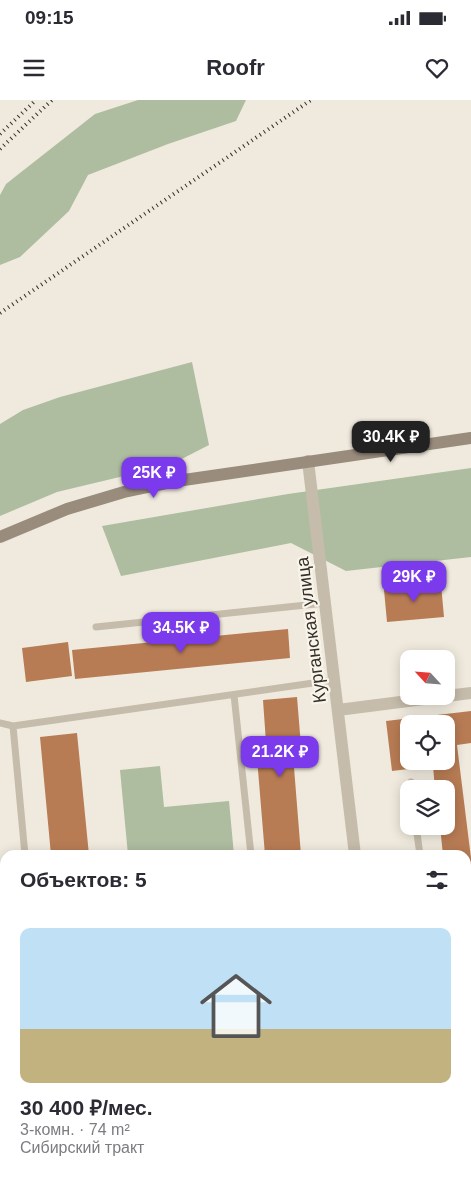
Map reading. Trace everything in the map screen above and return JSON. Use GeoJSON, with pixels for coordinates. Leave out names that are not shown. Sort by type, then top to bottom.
{"type":"FeatureCollection","features":[{"type":"Feature","properties":{"kind":"main road"},"geometry":{"type":"LineString","coordinates":[[0,537],[67,509],[124,492],[177,481],[471,438]]}},
{"type":"Feature","properties":{"kind":"street","name":"Курганская улица"},"geometry":{"type":"LineString","coordinates":[[308,461],[354,850]]}},
{"type":"Feature","properties":{"kind":"street"},"geometry":{"type":"LineString","coordinates":[[338,710],[471,693]]}},
{"type":"Feature","properties":{"kind":"lane"},"geometry":{"type":"LineString","coordinates":[[96,627],[325,603]]}},
{"type":"Feature","properties":{"kind":"lane"},"geometry":{"type":"LineString","coordinates":[[0,723],[13,726],[334,680]]}},
{"type":"Feature","properties":{"kind":"lane"},"geometry":{"type":"LineString","coordinates":[[234,695],[250,850]]}},
{"type":"Feature","properties":{"kind":"lane"},"geometry":{"type":"LineString","coordinates":[[13,726],[25,850]]}},
{"type":"Feature","properties":{"kind":"lane"},"geometry":{"type":"LineString","coordinates":[[417,835],[419,850]]}},
{"type":"Feature","properties":{"kind":"green space"},"geometry":{"type":"Polygon","coordinates":[[[138,100],[246,100],[236,121],[168,144],[88,175],[69,211],[20,257],[0,265],[0,195],[6,184],[95,114],[138,100]]]}},
{"type":"Feature","properties":{"kind":"green space"},"geometry":{"type":"Polygon","coordinates":[[[192,362],[209,445],[170,465],[57,492],[0,516],[0,424],[23,410],[60,397],[192,362]]]}},
{"type":"Feature","properties":{"kind":"green space"},"geometry":{"type":"Polygon","coordinates":[[[471,468],[471,557],[346,571],[291,543],[121,576],[102,526],[288,494],[471,468]]]}},
{"type":"Feature","properties":{"kind":"green space"},"geometry":{"type":"Polygon","coordinates":[[[160,766],[164,807],[229,801],[234,850],[128,850],[120,770],[160,766]]]}},
{"type":"Feature","properties":{"kind":"building"},"geometry":{"type":"Polygon","coordinates":[[[441,584],[444,617],[387,622],[384,590],[441,584]]]}},
{"type":"Feature","properties":{"kind":"building"},"geometry":{"type":"Polygon","coordinates":[[[288,629],[290,658],[75,679],[72,650],[288,629]]]}},
{"type":"Feature","properties":{"kind":"building"},"geometry":{"type":"Polygon","coordinates":[[[68,642],[72,676],[26,682],[22,648],[68,642]]]}},
{"type":"Feature","properties":{"kind":"building"},"geometry":{"type":"Polygon","coordinates":[[[297,697],[301,746],[284,748],[285,756],[293,755],[301,850],[265,850],[257,758],[267,757],[263,700],[297,697]]]}},
{"type":"Feature","properties":{"kind":"building"},"geometry":{"type":"Polygon","coordinates":[[[471,711],[471,743],[457,745],[470,850],[442,850],[441,835],[455,835],[455,780],[434,780],[433,770],[455,770],[455,715],[437,715],[471,711]]]}},
{"type":"Feature","properties":{"kind":"building"},"geometry":{"type":"Polygon","coordinates":[[[400,719],[400,770],[392,771],[386,721],[400,719]]]}},
{"type":"Feature","properties":{"kind":"building"},"geometry":{"type":"Polygon","coordinates":[[[77,733],[89,850],[51,850],[40,737],[77,733]]]}},
{"type":"Feature","properties":{"kind":"railway"},"geometry":{"type":"LineString","coordinates":[[0,134],[36,100]]}},
{"type":"Feature","properties":{"kind":"railway"},"geometry":{"type":"LineString","coordinates":[[0,149],[52,100]]}},
{"type":"Feature","properties":{"kind":"railway"},"geometry":{"type":"LineString","coordinates":[[0,313],[311,100]]}}]}
